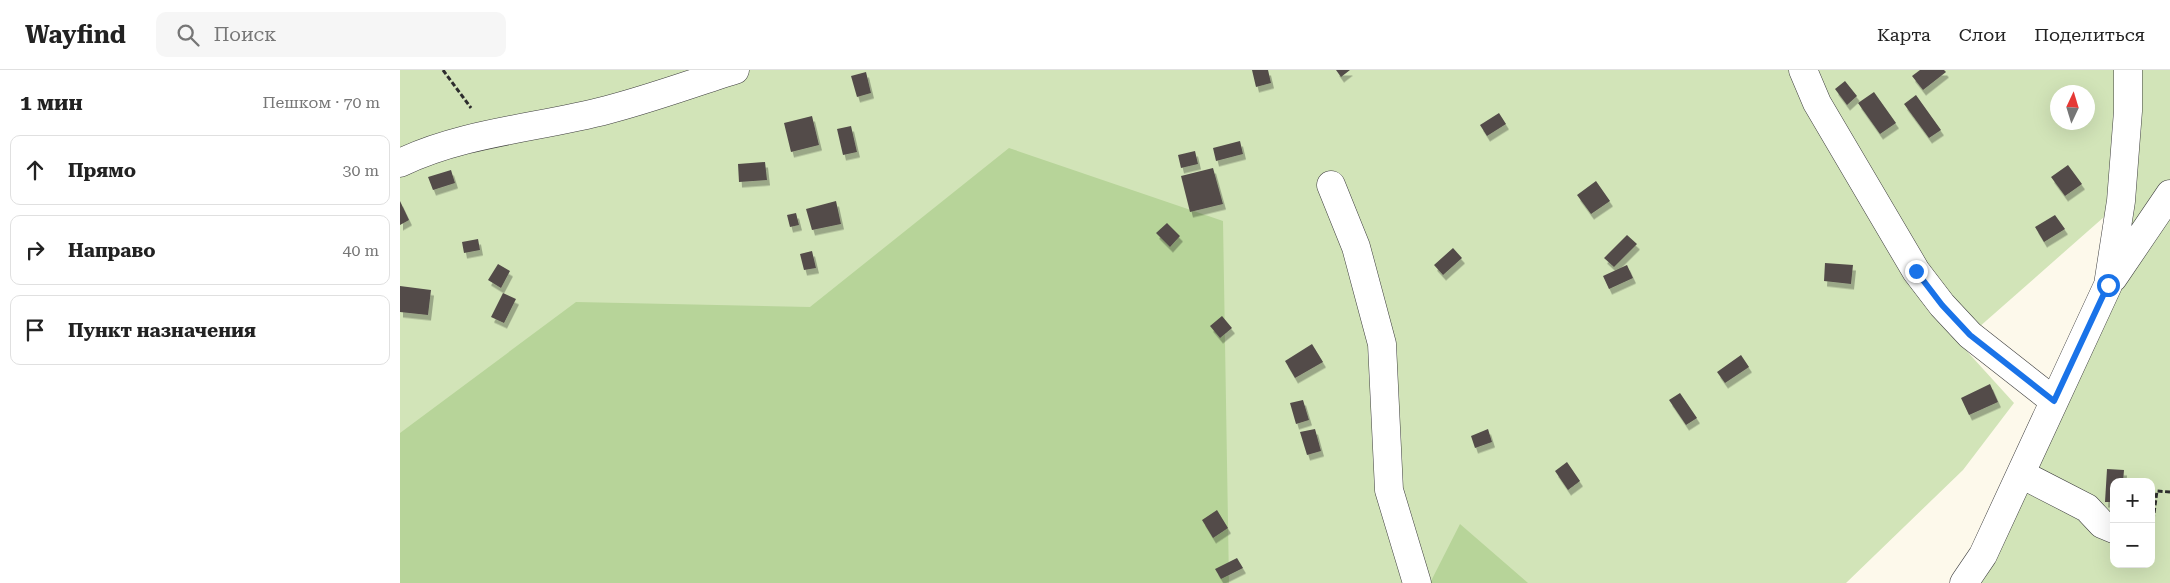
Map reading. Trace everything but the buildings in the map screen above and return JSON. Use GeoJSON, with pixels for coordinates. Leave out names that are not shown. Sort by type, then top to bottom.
{"type":"FeatureCollection","features":[{"type":"Feature","properties":{"kind":"street"},"geometry":{"type":"LineString","coordinates":[[400,163],[422,152],[607,110],[735,70]]}},
{"type":"Feature","properties":{"kind":"street"},"geometry":{"type":"LineString","coordinates":[[1803,70],[1817,103],[1916,271],[1942,305],[1970,335],[2054,401]]}},
{"type":"Feature","properties":{"kind":"street"},"geometry":{"type":"LineString","coordinates":[[2108,285],[2121,201],[2128,111],[2128,70]]}},
{"type":"Feature","properties":{"kind":"street"},"geometry":{"type":"LineString","coordinates":[[1331,185],[1356,247],[1382,344],[1389,490],[1417,583]]}},
{"type":"Feature","properties":{"kind":"street"},"geometry":{"type":"LineString","coordinates":[[1964,583],[1984,555],[2108,285],[2170,194]]}},
{"type":"Feature","properties":{"kind":"street"},"geometry":{"type":"LineString","coordinates":[[2021,474],[2087,508],[2102,524],[2110,527]]}},
{"type":"Feature","properties":{"kind":"path"},"geometry":{"type":"LineString","coordinates":[[443,70],[491,135]]}},
{"type":"Feature","properties":{"kind":"path"},"geometry":{"type":"LineString","coordinates":[[2153,523],[2157,491],[2170,492]]}},
{"type":"Feature","properties":{"kind":"green space"},"geometry":{"type":"Polygon","coordinates":[[[400,70],[2170,70],[2170,583],[1964,583],[2108,285],[2121,202],[1970,335],[1964,348],[2014,403],[1963,470],[1846,583],[400,583],[400,70]]]}},
{"type":"Feature","properties":{"kind":"green space"},"geometry":{"type":"Polygon","coordinates":[[[1009,148],[1223,221],[1229,583],[400,583],[400,433],[576,302],[810,307],[1009,148]]]}},
{"type":"Feature","properties":{"kind":"green space"},"geometry":{"type":"Polygon","coordinates":[[[1460,524],[1528,583],[1430,583],[1460,524]]]}},
{"type":"Feature","properties":{"kind":"route"},"geometry":{"type":"LineString","coordinates":[[1916,271],[1942,305],[1970,335],[2054,401],[2108,285]]}}]}
